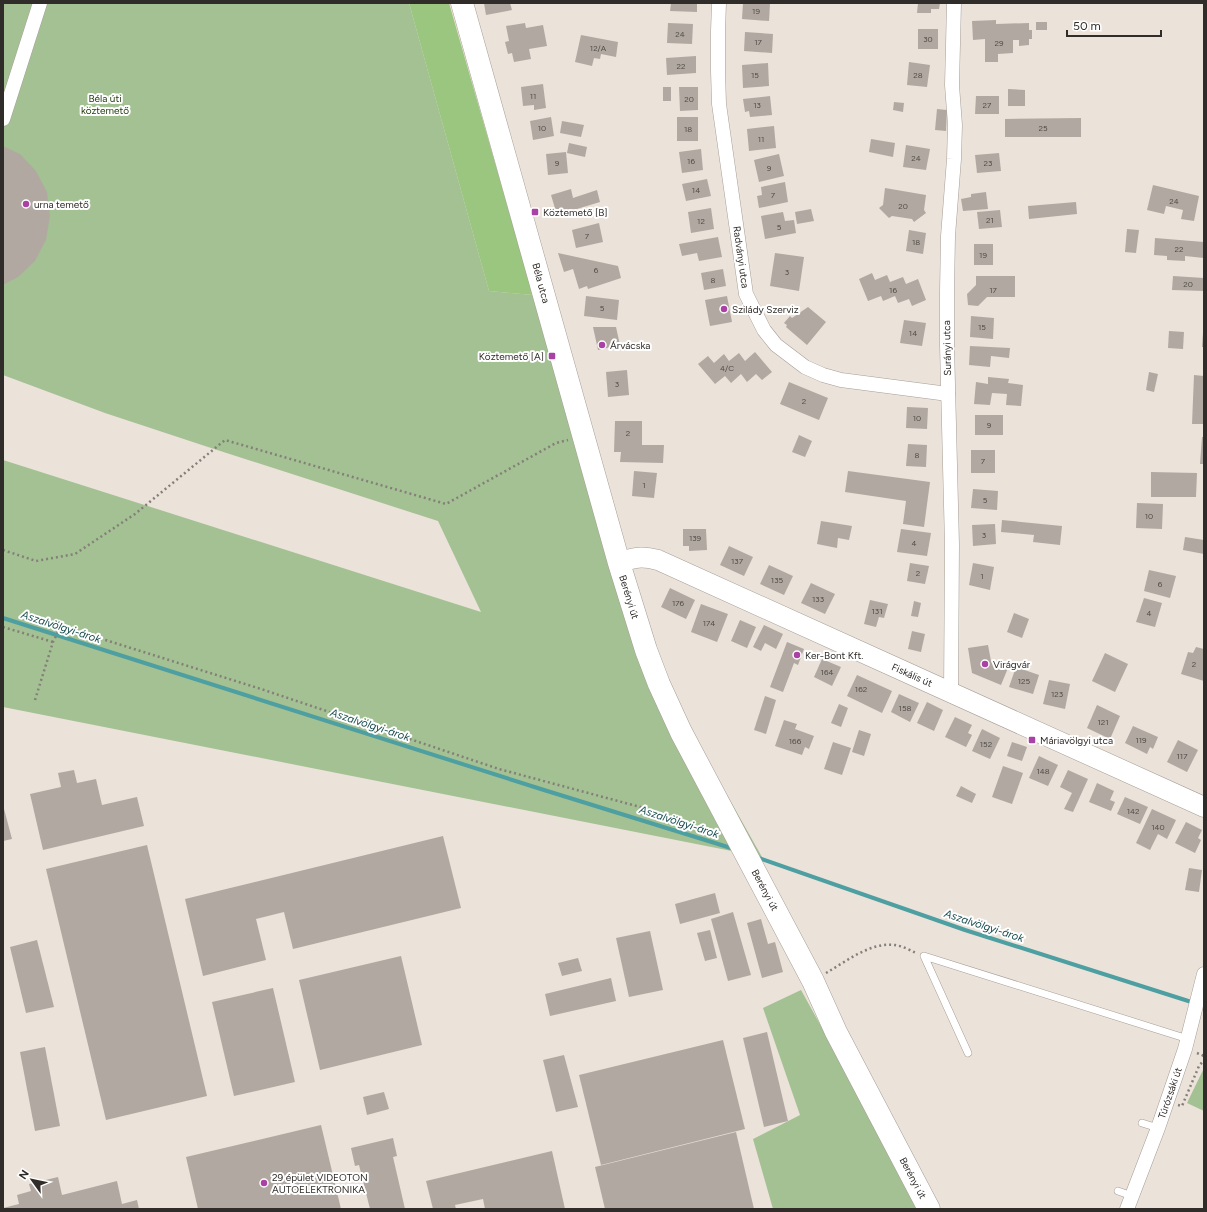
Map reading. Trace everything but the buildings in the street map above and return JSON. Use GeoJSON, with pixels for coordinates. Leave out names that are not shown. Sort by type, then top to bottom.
{"type":"FeatureCollection","features":[{"type":"Feature","properties":{"kind":"main road","name":"Béla utca"},"geometry":{"type":"LineString","coordinates":[[462,3],[619,563]]}},
{"type":"Feature","properties":{"kind":"main road","name":"Berényi út"},"geometry":{"type":"LineString","coordinates":[[619,563],[641,636],[659,684],[701,772],[813,981],[836,1032],[930,1209]]}},
{"type":"Feature","properties":{"kind":"street"},"geometry":{"type":"LineString","coordinates":[[3,119],[40,3]]}},
{"type":"Feature","properties":{"kind":"street","name":"Radványi utca"},"geometry":{"type":"LineString","coordinates":[[719,3],[719,104],[746,294],[764,330],[776,345],[805,367],[824,375],[842,380],[948,394]]}},
{"type":"Feature","properties":{"kind":"street","name":"Surányi utca"},"geometry":{"type":"LineString","coordinates":[[952,693],[952,545],[947,291],[948,236],[955,125],[952,85],[954,3]]}},
{"type":"Feature","properties":{"kind":"street","name":"Fiskális út"},"geometry":{"type":"LineString","coordinates":[[619,563],[638,557],[648,557],[658,560],[1204,807]]}},
{"type":"Feature","properties":{"kind":"street","name":"Túrózsáki út"},"geometry":{"type":"LineString","coordinates":[[1130,1203],[1168,1101],[1188,1039],[1204,974]]}},
{"type":"Feature","properties":{"kind":"lane"},"geometry":{"type":"LineString","coordinates":[[924,956],[1188,1039]]}},
{"type":"Feature","properties":{"kind":"lane"},"geometry":{"type":"LineString","coordinates":[[924,956],[968,1053]]}},
{"type":"Feature","properties":{"kind":"lane"},"geometry":{"type":"LineString","coordinates":[[1142,1123],[1158,1128]]}},
{"type":"Feature","properties":{"kind":"lane"},"geometry":{"type":"LineString","coordinates":[[1118,1191],[1130,1203]]}},
{"type":"Feature","properties":{"kind":"path"},"geometry":{"type":"LineString","coordinates":[[3,550],[36,561],[75,554],[135,514],[225,440],[446,504],[556,442]]}},
{"type":"Feature","properties":{"kind":"path"},"geometry":{"type":"LineString","coordinates":[[35,700],[53,642],[61,626],[261,690],[499,769],[644,808],[739,842]]}},
{"type":"Feature","properties":{"kind":"path"},"geometry":{"type":"LineString","coordinates":[[3,627],[53,642]]}},
{"type":"Feature","properties":{"kind":"path"},"geometry":{"type":"LineString","coordinates":[[813,981],[868,949],[882,944],[897,945],[924,956]]}},
{"type":"Feature","properties":{"kind":"path"},"geometry":{"type":"LineString","coordinates":[[1198,1053],[1204,1056]]}},
{"type":"Feature","properties":{"kind":"path"},"geometry":{"type":"LineString","coordinates":[[1168,1101],[1182,1106],[1199,1066],[1204,1060]]}},
{"type":"Feature","properties":{"kind":"green space","name":"Béla úti köztemető"},"geometry":{"type":"Polygon","coordinates":[[[3,3],[409,3],[489,291],[533,295],[647,653],[762,857],[3,707],[3,460],[481,612],[438,521],[105,413],[3,375],[3,3]]]}},
{"type":"Feature","properties":{"kind":"green space"},"geometry":{"type":"Polygon","coordinates":[[[409,3],[449,3],[533,295],[489,291],[409,3]]]}},
{"type":"Feature","properties":{"kind":"green space"},"geometry":{"type":"Polygon","coordinates":[[[801,990],[922,1209],[773,1209],[753,1139],[800,1115],[763,1008],[801,990]]]}},
{"type":"Feature","properties":{"kind":"green space"},"geometry":{"type":"Polygon","coordinates":[[[1204,1068],[1204,1111],[1187,1103],[1204,1068]]]}},
{"type":"Feature","properties":{"kind":"waterway","name":"Aszalvölgyi-árok"},"geometry":{"type":"LineString","coordinates":[[3,618],[731,848]]}},
{"type":"Feature","properties":{"kind":"waterway","name":"Aszalvölgyi-árok"},"geometry":{"type":"LineString","coordinates":[[759,858],[965,930],[1204,1006]]}},
{"type":"Feature","properties":{"kind":"place","name":"urna temető"},"geometry":{"type":"Point","coordinates":[26,204]}},
{"type":"Feature","properties":{"kind":"place","name":"Köztemető [B]"},"geometry":{"type":"Point","coordinates":[535,212]}},
{"type":"Feature","properties":{"kind":"place","name":"Szilády Szerviz"},"geometry":{"type":"Point","coordinates":[724,309]}},
{"type":"Feature","properties":{"kind":"place","name":"Árvácska"},"geometry":{"type":"Point","coordinates":[602,345]}},
{"type":"Feature","properties":{"kind":"place","name":"Köztemető [A]"},"geometry":{"type":"Point","coordinates":[552,356]}},
{"type":"Feature","properties":{"kind":"place","name":"Ker-Bont Kft."},"geometry":{"type":"Point","coordinates":[797,655]}},
{"type":"Feature","properties":{"kind":"place","name":"Virágvár"},"geometry":{"type":"Point","coordinates":[985,664]}},
{"type":"Feature","properties":{"kind":"place","name":"Máriavölgyi utca"},"geometry":{"type":"Point","coordinates":[1032,740]}},
{"type":"Feature","properties":{"kind":"place","name":"29 épület VIDEOTON AUTOELEKTRONIKA"},"geometry":{"type":"Point","coordinates":[264,1183]}}]}
